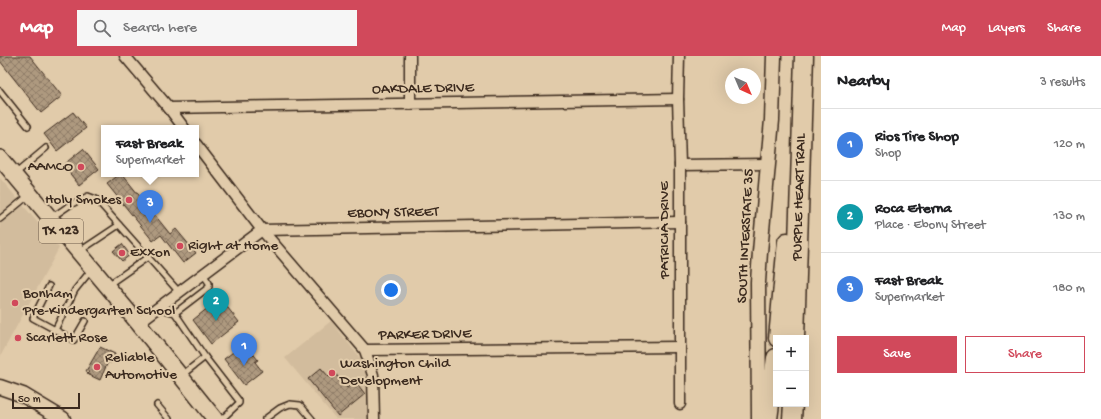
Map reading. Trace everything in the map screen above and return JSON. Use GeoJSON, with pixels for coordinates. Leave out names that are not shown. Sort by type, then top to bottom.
{"type":"FeatureCollection","features":[{"type":"Feature","properties":{"kind":"highway"},"geometry":{"type":"LineString","coordinates":[[778,335],[804,63]]}},
{"type":"Feature","properties":{"kind":"highway","name":"PURPLE HEART TRAIL"},"geometry":{"type":"LineString","coordinates":[[795,335],[804,63]]}},
{"type":"Feature","properties":{"kind":"highway"},"geometry":{"type":"LineString","coordinates":[[768,419],[774,371]]}},
{"type":"Feature","properties":{"kind":"highway"},"geometry":{"type":"LineString","coordinates":[[792,419],[793,407]]}},
{"type":"Feature","properties":{"kind":"main road","name":"SOUTH INTERSTATE 35"},"geometry":{"type":"LineString","coordinates":[[758,419],[758,282],[772,120],[774,56]]}},
{"type":"Feature","properties":{"kind":"main road","name":"TX 123"},"geometry":{"type":"LineString","coordinates":[[0,158],[79,252],[215,419]]}},
{"type":"Feature","properties":{"kind":"main road"},"geometry":{"type":"LineString","coordinates":[[0,387],[23,395],[63,419]]}},
{"type":"Feature","properties":{"kind":"street"},"geometry":{"type":"LineString","coordinates":[[125,56],[182,125]]}},
{"type":"Feature","properties":{"kind":"street"},"geometry":{"type":"LineString","coordinates":[[410,56],[410,104]]}},
{"type":"Feature","properties":{"kind":"street","name":"PATRICIA DRIVE"},"geometry":{"type":"LineString","coordinates":[[679,56],[680,404]]}},
{"type":"Feature","properties":{"kind":"street","name":"OAKDALE DRIVE"},"geometry":{"type":"LineString","coordinates":[[169,108],[678,99]]}},
{"type":"Feature","properties":{"kind":"street","name":"PARKER DRIVE"},"geometry":{"type":"LineString","coordinates":[[199,148],[262,230],[365,350],[680,347]]}},
{"type":"Feature","properties":{"kind":"street"},"geometry":{"type":"LineString","coordinates":[[680,165],[767,164]]}},
{"type":"Feature","properties":{"kind":"street","name":"EBONY STREET"},"geometry":{"type":"LineString","coordinates":[[262,230],[680,222]]}},
{"type":"Feature","properties":{"kind":"street"},"geometry":{"type":"LineString","coordinates":[[138,324],[262,230]]}},
{"type":"Feature","properties":{"kind":"street"},"geometry":{"type":"LineString","coordinates":[[365,350],[373,375],[374,419]]}},
{"type":"Feature","properties":{"kind":"lane"},"geometry":{"type":"LineString","coordinates":[[0,91],[28,126]]}},
{"type":"Feature","properties":{"kind":"lane"},"geometry":{"type":"LineString","coordinates":[[14,174],[46,148]]}},
{"type":"Feature","properties":{"kind":"lane"},"geometry":{"type":"LineString","coordinates":[[0,219],[30,194]]}},
{"type":"Feature","properties":{"kind":"lane"},"geometry":{"type":"LineString","coordinates":[[50,218],[70,205],[88,196],[96,199],[179,292]]}},
{"type":"Feature","properties":{"kind":"lane"},"geometry":{"type":"LineString","coordinates":[[79,252],[119,224]]}},
{"type":"Feature","properties":{"kind":"lane"},"geometry":{"type":"LineString","coordinates":[[107,286],[148,256]]}},
{"type":"Feature","properties":{"kind":"lane"},"geometry":{"type":"LineString","coordinates":[[55,330],[75,290],[92,269]]}},
{"type":"Feature","properties":{"kind":"lane"},"geometry":{"type":"LineString","coordinates":[[174,313],[209,287],[209,283],[203,274]]}},
{"type":"Feature","properties":{"kind":"lane"},"geometry":{"type":"LineString","coordinates":[[49,286],[33,318],[74,340],[85,321]]}},
{"type":"Feature","properties":{"kind":"lane"},"geometry":{"type":"LineString","coordinates":[[161,306],[165,310],[174,313],[238,401],[239,403],[222,419]]}},
{"type":"Feature","properties":{"kind":"lane"},"geometry":{"type":"LineString","coordinates":[[181,377],[205,357]]}},
{"type":"Feature","properties":{"kind":"lane"},"geometry":{"type":"LineString","coordinates":[[265,419],[280,408],[290,404],[300,405],[312,419]]}},
{"type":"Feature","properties":{"kind":"lane"},"geometry":{"type":"LineString","coordinates":[[157,405],[169,419]]}},
{"type":"Feature","properties":{"kind":"shaded area","name":"Bonham Pre-Kindergarten School"},"geometry":{"type":"Polygon","coordinates":[[[0,178],[59,248],[0,357],[0,178]]]}},
{"type":"Feature","properties":{"kind":"shaded area","name":"Washington Child Development"},"geometry":{"type":"Polygon","coordinates":[[[331,321],[360,358],[366,369],[369,387],[369,419],[336,419],[285,358],[331,321]]]}},
{"type":"Feature","properties":{"kind":"building"},"geometry":{"type":"Polygon","coordinates":[[[0,56],[30,56],[62,96],[41,113],[0,61],[0,56]]]}},
{"type":"Feature","properties":{"kind":"building"},"geometry":{"type":"Polygon","coordinates":[[[73,112],[86,128],[57,151],[44,134],[73,112]]]}},
{"type":"Feature","properties":{"kind":"building","name":"AAMCO"},"geometry":{"type":"Polygon","coordinates":[[[83,149],[99,169],[79,185],[63,165],[83,149]]]}},
{"type":"Feature","properties":{"kind":"building"},"geometry":{"type":"Polygon","coordinates":[[[116,177],[124,177],[170,234],[176,229],[196,253],[183,263],[161,235],[153,241],[107,184],[116,177]]]}},
{"type":"Feature","properties":{"kind":"building","name":"Exxon"},"geometry":{"type":"Polygon","coordinates":[[[122,244],[130,255],[122,261],[113,251],[122,244]]]}},
{"type":"Feature","properties":{"kind":"building"},"geometry":{"type":"Polygon","coordinates":[[[220,298],[239,322],[211,344],[193,320],[220,298]]]}},
{"type":"Feature","properties":{"kind":"building"},"geometry":{"type":"Polygon","coordinates":[[[245,343],[258,360],[255,362],[262,371],[244,385],[224,359],[245,343]]]}},
{"type":"Feature","properties":{"kind":"building","name":"Reliable Automotive"},"geometry":{"type":"Polygon","coordinates":[[[100,347],[115,354],[111,363],[108,362],[100,380],[87,374],[89,372],[86,371],[100,347]]]}},
{"type":"Feature","properties":{"kind":"building"},"geometry":{"type":"Polygon","coordinates":[[[321,368],[329,377],[334,372],[347,388],[355,381],[365,394],[338,416],[308,379],[321,368]]]}},
{"type":"Feature","properties":{"kind":"place","name":"AAMCO"},"geometry":{"type":"Point","coordinates":[81,167]}},
{"type":"Feature","properties":{"kind":"place","name":"Holy Smokes"},"geometry":{"type":"Point","coordinates":[129,200]}},
{"type":"Feature","properties":{"kind":"place","name":"Fast Break"},"geometry":{"type":"Point","coordinates":[150,223]}},
{"type":"Feature","properties":{"kind":"place","name":"Right at Home"},"geometry":{"type":"Point","coordinates":[180,246]}},
{"type":"Feature","properties":{"kind":"place","name":"Exxon"},"geometry":{"type":"Point","coordinates":[122,253]}},
{"type":"Feature","properties":{"kind":"place","name":"Bonham Pre-Kindergarten School"},"geometry":{"type":"Point","coordinates":[15,303]}},
{"type":"Feature","properties":{"kind":"place","name":"Roca Eterna"},"geometry":{"type":"Point","coordinates":[216,321]}},
{"type":"Feature","properties":{"kind":"place","name":"Scarlett Rose"},"geometry":{"type":"Point","coordinates":[18,338]}},
{"type":"Feature","properties":{"kind":"place","name":"Rios Tire Shop"},"geometry":{"type":"Point","coordinates":[244,366]}},
{"type":"Feature","properties":{"kind":"place","name":"Reliable Automotive"},"geometry":{"type":"Point","coordinates":[97,367]}},
{"type":"Feature","properties":{"kind":"place","name":"Washington Child Development"},"geometry":{"type":"Point","coordinates":[332,373]}}]}
